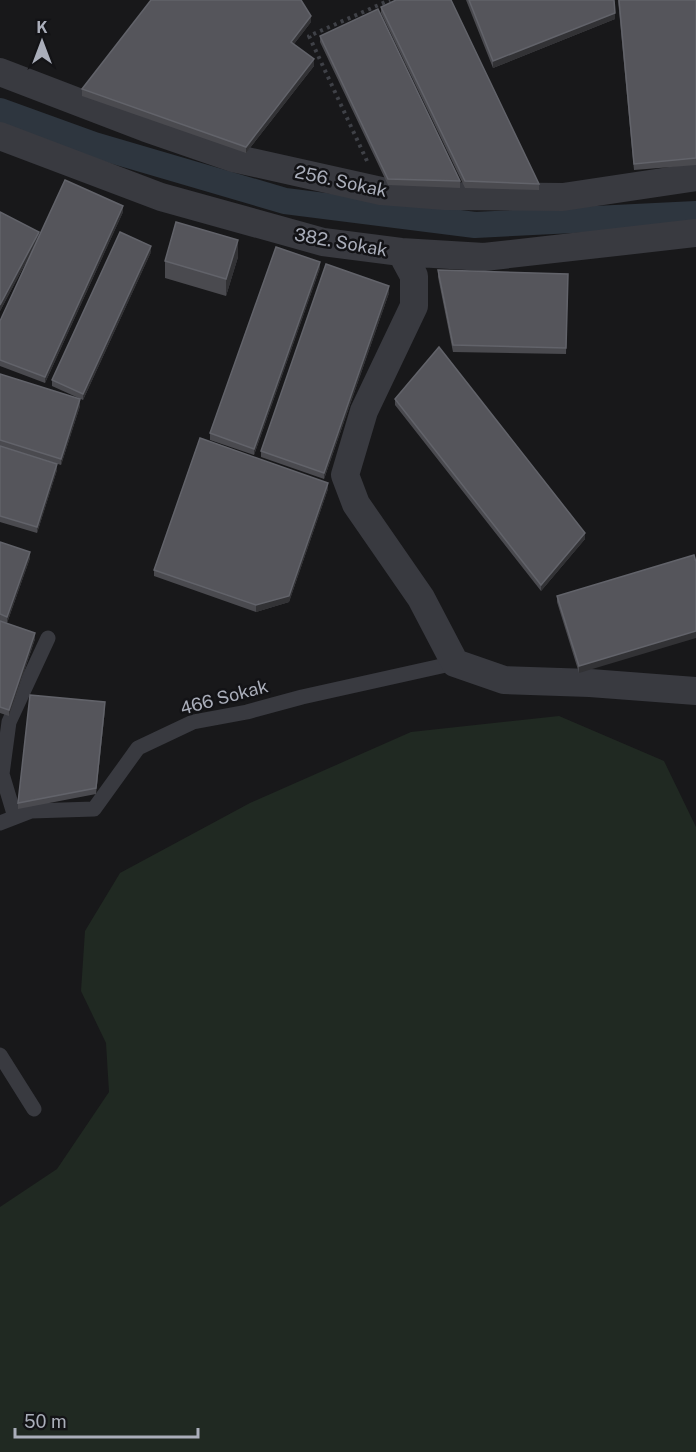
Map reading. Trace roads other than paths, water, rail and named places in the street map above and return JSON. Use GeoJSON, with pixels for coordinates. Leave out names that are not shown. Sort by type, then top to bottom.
{"type":"FeatureCollection","features":[{"type":"Feature","properties":{"kind":"street","name":"256. Sokak"},"geometry":{"type":"LineString","coordinates":[[0,72],[146,128],[234,158],[381,191],[445,196],[563,197],[696,177]]}},
{"type":"Feature","properties":{"kind":"street","name":"382. Sokak"},"geometry":{"type":"LineString","coordinates":[[0,136],[161,197],[323,242],[401,252],[484,257],[696,233]]}},
{"type":"Feature","properties":{"kind":"street"},"geometry":{"type":"LineString","coordinates":[[401,252],[414,276],[414,306],[364,411],[345,475],[356,504],[421,598],[455,663],[504,680],[590,683],[696,691]]}},
{"type":"Feature","properties":{"kind":"lane"},"geometry":{"type":"LineString","coordinates":[[7,820],[2,774],[9,722],[48,638]]}},
{"type":"Feature","properties":{"kind":"lane","name":"466 Sokak"},"geometry":{"type":"LineString","coordinates":[[7,820],[31,811],[94,809],[138,748],[193,722],[247,712],[302,697],[455,663]]}},
{"type":"Feature","properties":{"kind":"lane"},"geometry":{"type":"LineString","coordinates":[[0,1055],[34,1109]]}},
{"type":"Feature","properties":{"kind":"waterway"},"geometry":{"type":"LineString","coordinates":[[0,111],[94,145],[285,201],[475,225],[696,214]]}}]}
